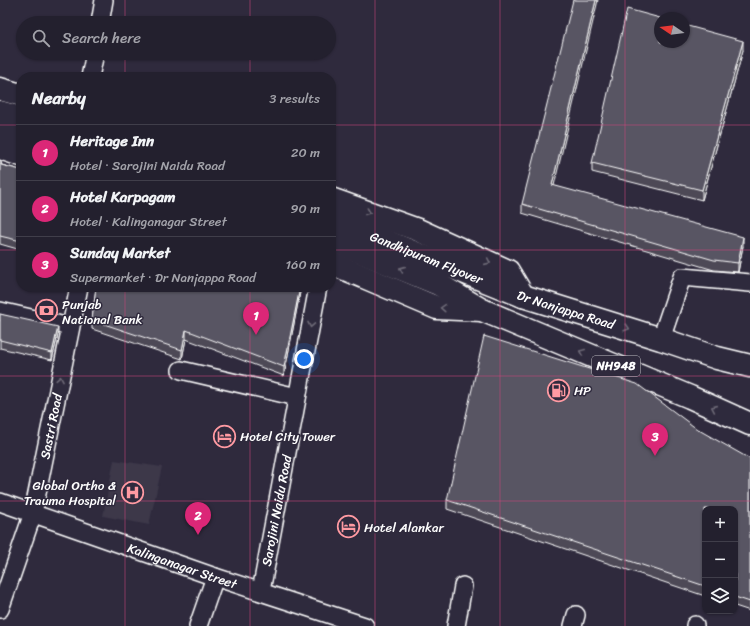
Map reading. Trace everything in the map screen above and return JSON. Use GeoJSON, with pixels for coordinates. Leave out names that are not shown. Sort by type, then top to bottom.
{"type":"FeatureCollection","features":[{"type":"Feature","properties":{"kind":"main road"},"geometry":{"type":"LineString","coordinates":[[0,89],[16,94]]}},
{"type":"Feature","properties":{"kind":"main road"},"geometry":{"type":"LineString","coordinates":[[0,112],[16,117]]}},
{"type":"Feature","properties":{"kind":"main road"},"geometry":{"type":"LineString","coordinates":[[0,130],[16,135]]}},
{"type":"Feature","properties":{"kind":"main road"},"geometry":{"type":"LineString","coordinates":[[0,148],[16,153]]}},
{"type":"Feature","properties":{"kind":"main road","name":"Dr Nanjappa Road"},"geometry":{"type":"LineString","coordinates":[[336,201],[418,230],[508,271],[523,296],[717,358],[750,366]]}},
{"type":"Feature","properties":{"kind":"main road","name":"Gandhipuram Flyover"},"geometry":{"type":"LineString","coordinates":[[336,221],[523,296]]}},
{"type":"Feature","properties":{"kind":"main road","name":"Gandhipuram Flyover"},"geometry":{"type":"LineString","coordinates":[[336,242],[438,284],[482,310]]}},
{"type":"Feature","properties":{"kind":"main road"},"geometry":{"type":"LineString","coordinates":[[336,265],[438,308],[482,310]]}},
{"type":"Feature","properties":{"kind":"main road","name":"NH948"},"geometry":{"type":"LineString","coordinates":[[482,310],[690,397],[750,424]]}},
{"type":"Feature","properties":{"kind":"street"},"geometry":{"type":"LineString","coordinates":[[101,16],[104,0]]}},
{"type":"Feature","properties":{"kind":"street"},"geometry":{"type":"LineString","coordinates":[[91,72],[94,60]]}},
{"type":"Feature","properties":{"kind":"street"},"geometry":{"type":"LineString","coordinates":[[661,339],[682,277],[750,283]]}},
{"type":"Feature","properties":{"kind":"street","name":"Sastri Road"},"geometry":{"type":"LineString","coordinates":[[0,609],[33,513],[78,292]]}},
{"type":"Feature","properties":{"kind":"street","name":"Sarojini Naidu Road"},"geometry":{"type":"LineString","coordinates":[[261,591],[317,292]]}},
{"type":"Feature","properties":{"kind":"street"},"geometry":{"type":"LineString","coordinates":[[0,311],[70,327]]}},
{"type":"Feature","properties":{"kind":"street"},"geometry":{"type":"LineString","coordinates":[[181,370],[297,397]]}},
{"type":"Feature","properties":{"kind":"street","name":"Kalinganagar Street"},"geometry":{"type":"LineString","coordinates":[[0,502],[215,577],[365,626]]}},
{"type":"Feature","properties":{"kind":"street"},"geometry":{"type":"LineString","coordinates":[[198,626],[215,577]]}},
{"type":"Feature","properties":{"kind":"street"},"geometry":{"type":"LineString","coordinates":[[456,626],[463,586]]}},
{"type":"Feature","properties":{"kind":"shaded area","name":"Global Ortho & Trauma Hospital"},"geometry":{"type":"Polygon","coordinates":[[[114,460],[162,467],[149,525],[103,516],[114,460]]]}},
{"type":"Feature","properties":{"kind":"building"},"geometry":{"type":"Polygon","coordinates":[[[573,0],[596,0],[552,185],[743,237],[738,263],[714,260],[522,204],[573,0]]]}},
{"type":"Feature","properties":{"kind":"building"},"geometry":{"type":"Polygon","coordinates":[[[627,9],[654,16],[654,48],[690,48],[690,27],[743,41],[702,190],[592,163],[627,9]]]}},
{"type":"Feature","properties":{"kind":"building"},"geometry":{"type":"Polygon","coordinates":[[[0,160],[2,161],[1,165],[16,169],[16,240],[0,236],[0,160]]]}},
{"type":"Feature","properties":{"kind":"building"},"geometry":{"type":"Polygon","coordinates":[[[95,292],[299,292],[284,367],[186,330],[182,350],[92,320],[95,292]]]}},
{"type":"Feature","properties":{"kind":"building"},"geometry":{"type":"Polygon","coordinates":[[[0,314],[58,327],[52,353],[0,340],[0,314]]]}},
{"type":"Feature","properties":{"kind":"building"},"geometry":{"type":"Polygon","coordinates":[[[484,336],[637,384],[697,429],[750,459],[750,602],[738,598],[738,506],[702,506],[702,585],[447,500],[484,336]]]}},
{"type":"Feature","properties":{"kind":"place","name":"Punjab National Bank"},"geometry":{"type":"Point","coordinates":[46,311]}},
{"type":"Feature","properties":{"kind":"place","name":"Heritage Inn"},"geometry":{"type":"Point","coordinates":[256,335]}},
{"type":"Feature","properties":{"kind":"place","name":"HP"},"geometry":{"type":"Point","coordinates":[558,390]}},
{"type":"Feature","properties":{"kind":"place","name":"Hotel City Tower"},"geometry":{"type":"Point","coordinates":[225,436]}},
{"type":"Feature","properties":{"kind":"place","name":"Sunday Market"},"geometry":{"type":"Point","coordinates":[655,456]}},
{"type":"Feature","properties":{"kind":"place","name":"Global Ortho & Trauma Hospital"},"geometry":{"type":"Point","coordinates":[132,492]}},
{"type":"Feature","properties":{"kind":"place","name":"Hotel Alankar"},"geometry":{"type":"Point","coordinates":[349,527]}},
{"type":"Feature","properties":{"kind":"place","name":"Hotel Karpagam"},"geometry":{"type":"Point","coordinates":[198,535]}}]}
